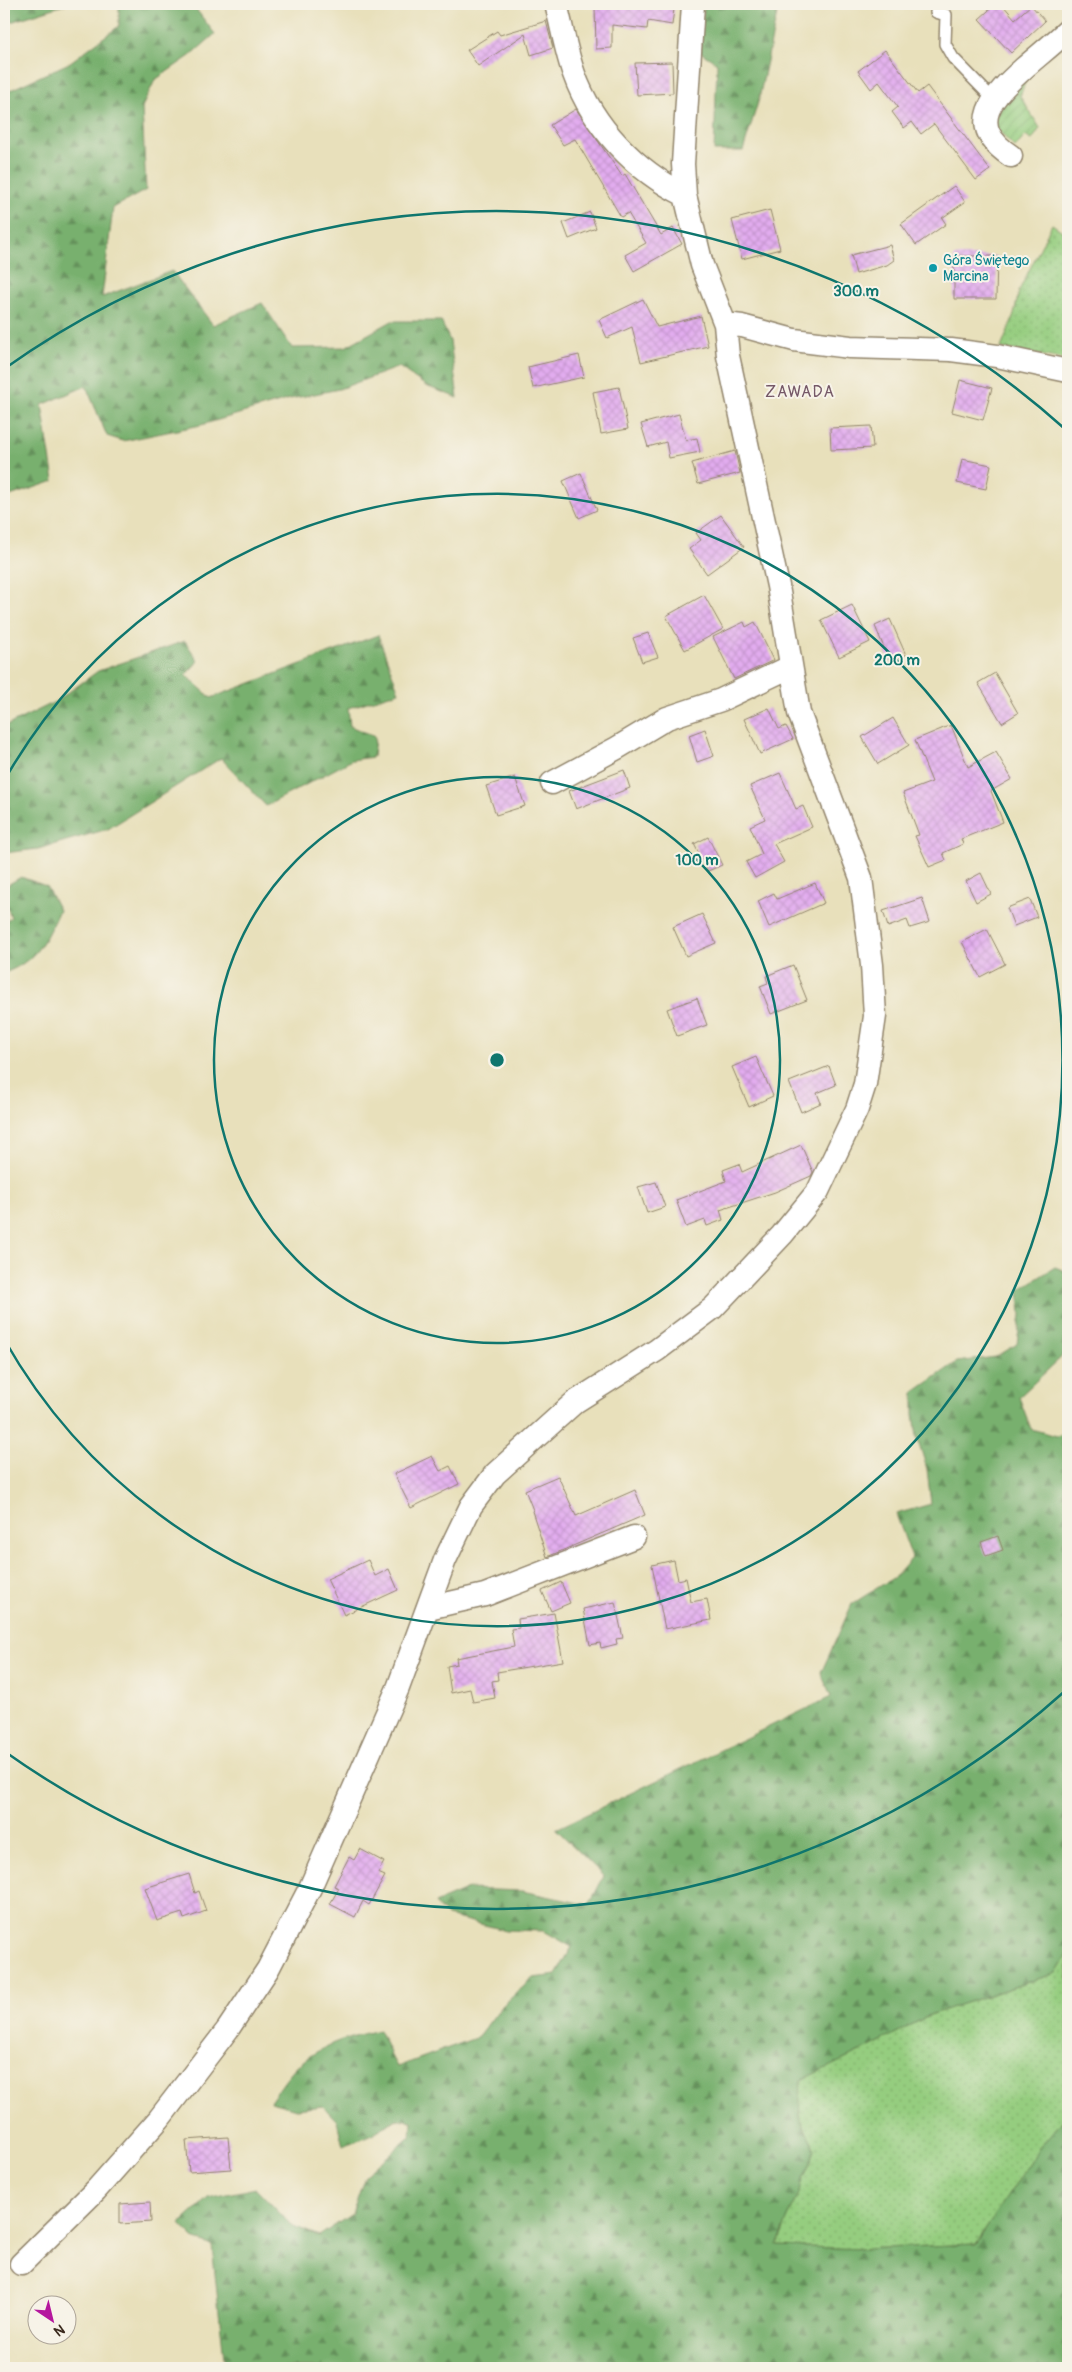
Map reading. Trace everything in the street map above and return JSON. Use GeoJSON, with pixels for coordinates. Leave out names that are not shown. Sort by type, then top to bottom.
{"type":"FeatureCollection","features":[{"type":"Feature","properties":{"kind":"street"},"geometry":{"type":"LineString","coordinates":[[556,4],[574,74],[594,112],[610,135],[635,164],[662,184],[685,195]]}},
{"type":"Feature","properties":{"kind":"street"},"geometry":{"type":"LineString","coordinates":[[22,2264],[96,2190],[159,2119],[228,2030],[268,1970],[310,1888],[398,1688],[445,1560],[471,1506],[495,1474],[575,1402],[657,1350],[713,1308],[782,1235],[818,1191],[857,1110],[865,1084],[875,1016],[872,965],[861,878],[799,713],[778,586],[728,356],[725,324],[702,265],[685,195],[683,164],[693,4]]}},
{"type":"Feature","properties":{"kind":"street"},"geometry":{"type":"LineString","coordinates":[[1011,156],[996,146],[988,134],[985,121],[993,98],[1068,30]]}},
{"type":"Feature","properties":{"kind":"street"},"geometry":{"type":"LineString","coordinates":[[725,324],[742,326],[794,340],[850,347],[951,350],[997,356],[1068,371]]}},
{"type":"Feature","properties":{"kind":"street"},"geometry":{"type":"LineString","coordinates":[[552,783],[617,748],[667,718],[721,700],[790,667]]}},
{"type":"Feature","properties":{"kind":"street"},"geometry":{"type":"LineString","coordinates":[[428,1608],[485,1595],[634,1536]]}},
{"type":"Feature","properties":{"kind":"lane"},"geometry":{"type":"LineString","coordinates":[[936,12],[946,15],[945,44],[954,58],[993,98]]}},
{"type":"Feature","properties":{"kind":"green space"},"geometry":{"type":"Polygon","coordinates":[[[4,4],[67,4],[4,24],[4,4]]]}},
{"type":"Feature","properties":{"kind":"green space"},"geometry":{"type":"Polygon","coordinates":[[[119,4],[192,4],[215,34],[190,56],[155,80],[142,107],[146,190],[113,208],[102,297],[172,271],[213,325],[262,303],[292,348],[345,347],[392,321],[441,321],[450,341],[458,398],[426,386],[399,367],[339,389],[290,399],[201,425],[123,441],[107,436],[86,386],[42,405],[54,481],[4,498],[4,93],[69,63],[119,26],[119,4]]]}},
{"type":"Feature","properties":{"kind":"green space"},"geometry":{"type":"Polygon","coordinates":[[[704,4],[779,4],[759,99],[743,151],[714,151],[717,63],[700,52],[704,4]]]}},
{"type":"Feature","properties":{"kind":"green space"},"geometry":{"type":"Polygon","coordinates":[[[1026,80],[1020,96],[1040,128],[1032,140],[1025,136],[1015,148],[996,128],[997,112],[1007,95],[1026,80]]]}},
{"type":"Feature","properties":{"kind":"green space"},"geometry":{"type":"Polygon","coordinates":[[[1052,224],[1068,235],[1068,360],[1001,348],[1014,315],[1019,291],[1052,224]]]}},
{"type":"Feature","properties":{"kind":"green space"},"geometry":{"type":"Polygon","coordinates":[[[378,635],[399,692],[348,708],[350,726],[375,737],[373,757],[352,760],[266,806],[221,758],[108,829],[38,849],[4,853],[4,727],[55,702],[98,671],[185,641],[198,661],[186,675],[211,698],[378,635]]]}},
{"type":"Feature","properties":{"kind":"green space"},"geometry":{"type":"Polygon","coordinates":[[[21,877],[46,886],[59,910],[39,948],[25,962],[4,973],[4,923],[11,917],[4,900],[4,887],[21,877]]]}},
{"type":"Feature","properties":{"kind":"green space"},"geometry":{"type":"Polygon","coordinates":[[[1055,1267],[1068,1272],[1068,1351],[1019,1397],[1031,1429],[1057,1436],[1068,1432],[1068,1952],[1056,1973],[932,2014],[860,2052],[801,2080],[799,2117],[815,2150],[777,2246],[863,2249],[976,2244],[1040,2147],[1068,2113],[1068,2368],[225,2368],[212,2246],[193,2238],[180,2224],[208,2198],[256,2188],[291,2225],[319,2236],[352,2214],[365,2176],[411,2136],[412,2121],[397,2119],[372,2134],[343,2146],[337,2121],[323,2106],[297,2109],[270,2102],[284,2081],[301,2063],[328,2046],[348,2038],[379,2030],[397,2067],[478,2037],[501,2007],[533,1978],[556,1975],[572,1947],[544,1931],[505,1930],[447,1916],[435,1903],[468,1889],[522,1891],[589,1905],[604,1876],[556,1829],[831,1697],[821,1673],[852,1604],[896,1576],[912,1558],[896,1514],[931,1504],[927,1469],[917,1437],[914,1392],[957,1362],[996,1357],[1017,1344],[1021,1315],[1019,1290],[1055,1267]]]}},
{"type":"Feature","properties":{"kind":"green space"},"geometry":{"type":"Polygon","coordinates":[[[1068,1952],[1068,2113],[1040,2147],[976,2244],[863,2249],[776,2246],[815,2150],[799,2117],[800,2080],[860,2052],[932,2014],[1056,1973],[1068,1952]]]}},
{"type":"Feature","properties":{"kind":"building"},"geometry":{"type":"Polygon","coordinates":[[[626,4],[674,9],[672,25],[648,21],[647,29],[612,25],[612,48],[596,49],[595,7],[626,6],[626,4]]]}},
{"type":"Feature","properties":{"kind":"building"},"geometry":{"type":"Polygon","coordinates":[[[996,4],[1002,4],[1015,19],[1031,5],[1045,21],[1011,53],[979,19],[996,4]]]}},
{"type":"Feature","properties":{"kind":"building"},"geometry":{"type":"Polygon","coordinates":[[[546,21],[553,48],[531,55],[525,34],[478,66],[467,50],[497,31],[500,35],[546,21]]]}},
{"type":"Feature","properties":{"kind":"building"},"geometry":{"type":"Polygon","coordinates":[[[885,50],[918,93],[927,86],[990,170],[976,180],[934,124],[921,134],[912,122],[904,128],[892,112],[898,107],[879,82],[871,89],[858,71],[885,50]]]}},
{"type":"Feature","properties":{"kind":"building"},"geometry":{"type":"Polygon","coordinates":[[[672,62],[673,93],[637,95],[635,63],[672,62]]]}},
{"type":"Feature","properties":{"kind":"building"},"geometry":{"type":"Polygon","coordinates":[[[576,109],[622,176],[625,174],[661,235],[673,228],[682,244],[634,271],[625,255],[646,243],[628,213],[621,217],[575,139],[563,145],[550,125],[576,109]]]}},
{"type":"Feature","properties":{"kind":"building"},"geometry":{"type":"Polygon","coordinates":[[[954,186],[965,202],[942,218],[946,224],[916,245],[901,224],[954,186]]]}},
{"type":"Feature","properties":{"kind":"building"},"geometry":{"type":"Polygon","coordinates":[[[770,210],[780,249],[742,259],[732,220],[770,210]]]}},
{"type":"Feature","properties":{"kind":"building"},"geometry":{"type":"Polygon","coordinates":[[[590,212],[596,228],[569,239],[563,223],[590,212]]]}},
{"type":"Feature","properties":{"kind":"building"},"geometry":{"type":"Polygon","coordinates":[[[890,245],[894,260],[887,265],[856,274],[851,255],[890,245]]]}},
{"type":"Feature","properties":{"kind":"building"},"geometry":{"type":"Polygon","coordinates":[[[954,256],[997,256],[996,299],[954,299],[954,256]]]}},
{"type":"Feature","properties":{"kind":"building"},"geometry":{"type":"Polygon","coordinates":[[[643,299],[657,327],[701,316],[708,346],[641,362],[632,327],[607,338],[599,320],[643,299]]]}},
{"type":"Feature","properties":{"kind":"building"},"geometry":{"type":"Polygon","coordinates":[[[579,355],[584,377],[533,388],[528,367],[579,355]]]}},
{"type":"Feature","properties":{"kind":"building"},"geometry":{"type":"Polygon","coordinates":[[[960,380],[992,388],[983,420],[952,412],[960,380]]]}},
{"type":"Feature","properties":{"kind":"building"},"geometry":{"type":"Polygon","coordinates":[[[619,387],[628,429],[601,434],[593,392],[619,387]]]}},
{"type":"Feature","properties":{"kind":"building"},"geometry":{"type":"Polygon","coordinates":[[[679,414],[686,440],[697,438],[700,452],[669,458],[666,442],[648,447],[641,424],[679,414]]]}},
{"type":"Feature","properties":{"kind":"building"},"geometry":{"type":"Polygon","coordinates":[[[871,426],[873,448],[831,450],[830,428],[871,426]]]}},
{"type":"Feature","properties":{"kind":"building"},"geometry":{"type":"Polygon","coordinates":[[[735,451],[740,473],[698,484],[692,463],[735,451]]]}},
{"type":"Feature","properties":{"kind":"building"},"geometry":{"type":"Polygon","coordinates":[[[962,459],[991,465],[986,489],[957,483],[962,459]]]}},
{"type":"Feature","properties":{"kind":"building"},"geometry":{"type":"Polygon","coordinates":[[[581,473],[597,510],[579,518],[563,481],[581,473]]]}},
{"type":"Feature","properties":{"kind":"building"},"geometry":{"type":"Polygon","coordinates":[[[721,515],[744,547],[707,574],[689,549],[701,540],[696,533],[721,515]]]}},
{"type":"Feature","properties":{"kind":"building"},"geometry":{"type":"Polygon","coordinates":[[[704,595],[723,629],[685,650],[666,616],[704,595]]]}},
{"type":"Feature","properties":{"kind":"building"},"geometry":{"type":"Polygon","coordinates":[[[852,605],[870,642],[839,657],[821,620],[852,605]]]}},
{"type":"Feature","properties":{"kind":"building"},"geometry":{"type":"Polygon","coordinates":[[[890,619],[906,655],[890,662],[875,626],[890,619]]]}},
{"type":"Feature","properties":{"kind":"building"},"geometry":{"type":"Polygon","coordinates":[[[744,622],[746,627],[755,622],[774,660],[734,679],[713,637],[744,622]]]}},
{"type":"Feature","properties":{"kind":"building"},"geometry":{"type":"Polygon","coordinates":[[[648,633],[658,657],[642,662],[633,638],[648,633]]]}},
{"type":"Feature","properties":{"kind":"building"},"geometry":{"type":"Polygon","coordinates":[[[995,673],[1018,713],[1002,723],[978,683],[995,673]]]}},
{"type":"Feature","properties":{"kind":"building"},"geometry":{"type":"Polygon","coordinates":[[[769,708],[779,729],[786,726],[793,739],[760,754],[744,719],[769,708]]]}},
{"type":"Feature","properties":{"kind":"building"},"geometry":{"type":"Polygon","coordinates":[[[893,718],[909,745],[878,764],[862,737],[893,718]]]}},
{"type":"Feature","properties":{"kind":"building"},"geometry":{"type":"Polygon","coordinates":[[[951,725],[968,767],[996,752],[1012,779],[991,791],[1003,822],[961,839],[963,844],[943,853],[946,860],[929,867],[915,836],[919,835],[903,793],[932,782],[915,740],[951,725]]]}},
{"type":"Feature","properties":{"kind":"building"},"geometry":{"type":"Polygon","coordinates":[[[705,729],[714,756],[697,762],[689,735],[705,729]]]}},
{"type":"Feature","properties":{"kind":"building"},"geometry":{"type":"Polygon","coordinates":[[[624,770],[630,788],[576,809],[569,791],[624,770]]]}},
{"type":"Feature","properties":{"kind":"building"},"geometry":{"type":"Polygon","coordinates":[[[780,773],[796,809],[803,806],[812,827],[774,844],[784,862],[755,878],[746,862],[762,854],[750,826],[765,819],[750,786],[780,773]]]}},
{"type":"Feature","properties":{"kind":"building"},"geometry":{"type":"Polygon","coordinates":[[[515,777],[525,806],[496,815],[486,786],[515,777]]]}},
{"type":"Feature","properties":{"kind":"building"},"geometry":{"type":"Polygon","coordinates":[[[708,837],[722,865],[708,871],[694,844],[708,837]]]}},
{"type":"Feature","properties":{"kind":"building"},"geometry":{"type":"Polygon","coordinates":[[[981,873],[991,894],[976,902],[966,881],[981,873]]]}},
{"type":"Feature","properties":{"kind":"building"},"geometry":{"type":"Polygon","coordinates":[[[815,883],[824,903],[769,927],[758,901],[774,893],[777,899],[815,883]]]}},
{"type":"Feature","properties":{"kind":"building"},"geometry":{"type":"Polygon","coordinates":[[[922,898],[930,922],[910,928],[907,920],[888,927],[883,911],[922,898]]]}},
{"type":"Feature","properties":{"kind":"building"},"geometry":{"type":"Polygon","coordinates":[[[1030,899],[1037,917],[1014,926],[1007,908],[1030,899]]]}},
{"type":"Feature","properties":{"kind":"building"},"geometry":{"type":"Polygon","coordinates":[[[702,914],[716,943],[686,956],[673,927],[702,914]]]}},
{"type":"Feature","properties":{"kind":"building"},"geometry":{"type":"Polygon","coordinates":[[[987,929],[1005,964],[980,977],[962,942],[987,929]]]}},
{"type":"Feature","properties":{"kind":"building"},"geometry":{"type":"Polygon","coordinates":[[[793,965],[807,1000],[771,1014],[760,986],[768,983],[766,976],[793,965]]]}},
{"type":"Feature","properties":{"kind":"building"},"geometry":{"type":"Polygon","coordinates":[[[697,998],[707,1025],[677,1036],[667,1009],[697,998]]]}},
{"type":"Feature","properties":{"kind":"building"},"geometry":{"type":"Polygon","coordinates":[[[756,1057],[773,1096],[749,1107],[732,1067],[756,1057]]]}},
{"type":"Feature","properties":{"kind":"building"},"geometry":{"type":"Polygon","coordinates":[[[829,1066],[836,1085],[817,1093],[821,1103],[801,1112],[789,1082],[829,1066]]]}},
{"type":"Feature","properties":{"kind":"building"},"geometry":{"type":"Polygon","coordinates":[[[801,1145],[813,1172],[811,1176],[775,1192],[720,1210],[723,1220],[707,1226],[705,1220],[686,1227],[676,1200],[726,1181],[723,1170],[739,1164],[742,1172],[801,1145]]]}},
{"type":"Feature","properties":{"kind":"building"},"geometry":{"type":"Polygon","coordinates":[[[656,1182],[665,1207],[647,1213],[638,1187],[656,1182]]]}},
{"type":"Feature","properties":{"kind":"building"},"geometry":{"type":"Polygon","coordinates":[[[432,1456],[440,1471],[450,1466],[459,1484],[411,1508],[394,1474],[432,1456]]]}},
{"type":"Feature","properties":{"kind":"building"},"geometry":{"type":"Polygon","coordinates":[[[558,1476],[576,1516],[635,1490],[645,1515],[547,1557],[525,1490],[558,1476]]]}},
{"type":"Feature","properties":{"kind":"building"},"geometry":{"type":"Polygon","coordinates":[[[998,1536],[1003,1550],[986,1556],[981,1542],[998,1536]]]}},
{"type":"Feature","properties":{"kind":"building"},"geometry":{"type":"Polygon","coordinates":[[[368,1560],[375,1576],[389,1569],[398,1590],[344,1615],[327,1579],[368,1560]]]}},
{"type":"Feature","properties":{"kind":"building"},"geometry":{"type":"Polygon","coordinates":[[[674,1560],[678,1580],[686,1578],[691,1602],[707,1599],[711,1620],[665,1629],[652,1565],[674,1560]]]}},
{"type":"Feature","properties":{"kind":"building"},"geometry":{"type":"Polygon","coordinates":[[[561,1582],[570,1603],[551,1611],[542,1591],[561,1582]]]}},
{"type":"Feature","properties":{"kind":"building"},"geometry":{"type":"Polygon","coordinates":[[[615,1602],[623,1638],[616,1639],[617,1644],[601,1648],[600,1643],[590,1645],[583,1609],[615,1602]]]}},
{"type":"Feature","properties":{"kind":"building"},"geometry":{"type":"Polygon","coordinates":[[[554,1613],[563,1661],[497,1672],[498,1680],[492,1681],[495,1698],[473,1702],[470,1689],[451,1693],[447,1666],[457,1664],[456,1658],[514,1647],[511,1629],[519,1628],[518,1619],[554,1613]]]}},
{"type":"Feature","properties":{"kind":"building"},"geometry":{"type":"Polygon","coordinates":[[[360,1849],[384,1862],[378,1873],[385,1876],[369,1905],[363,1901],[355,1917],[330,1904],[339,1888],[334,1886],[349,1857],[354,1860],[360,1849]]]}},
{"type":"Feature","properties":{"kind":"building"},"geometry":{"type":"Polygon","coordinates":[[[189,1874],[195,1893],[199,1891],[206,1911],[184,1919],[182,1913],[157,1921],[145,1888],[189,1874]]]}},
{"type":"Feature","properties":{"kind":"building"},"geometry":{"type":"Polygon","coordinates":[[[228,2137],[231,2169],[189,2172],[186,2140],[228,2137]]]}},
{"type":"Feature","properties":{"kind":"building"},"geometry":{"type":"Polygon","coordinates":[[[150,2202],[151,2222],[120,2224],[120,2204],[150,2202]]]}},
{"type":"Feature","properties":{"kind":"place","name":"Góra Świętego Marcina"},"geometry":{"type":"Point","coordinates":[933,268]}},
{"type":"Feature","properties":{"kind":"district","name":"ZAWADA"},"geometry":{"type":"Point","coordinates":[800,391]}}]}
